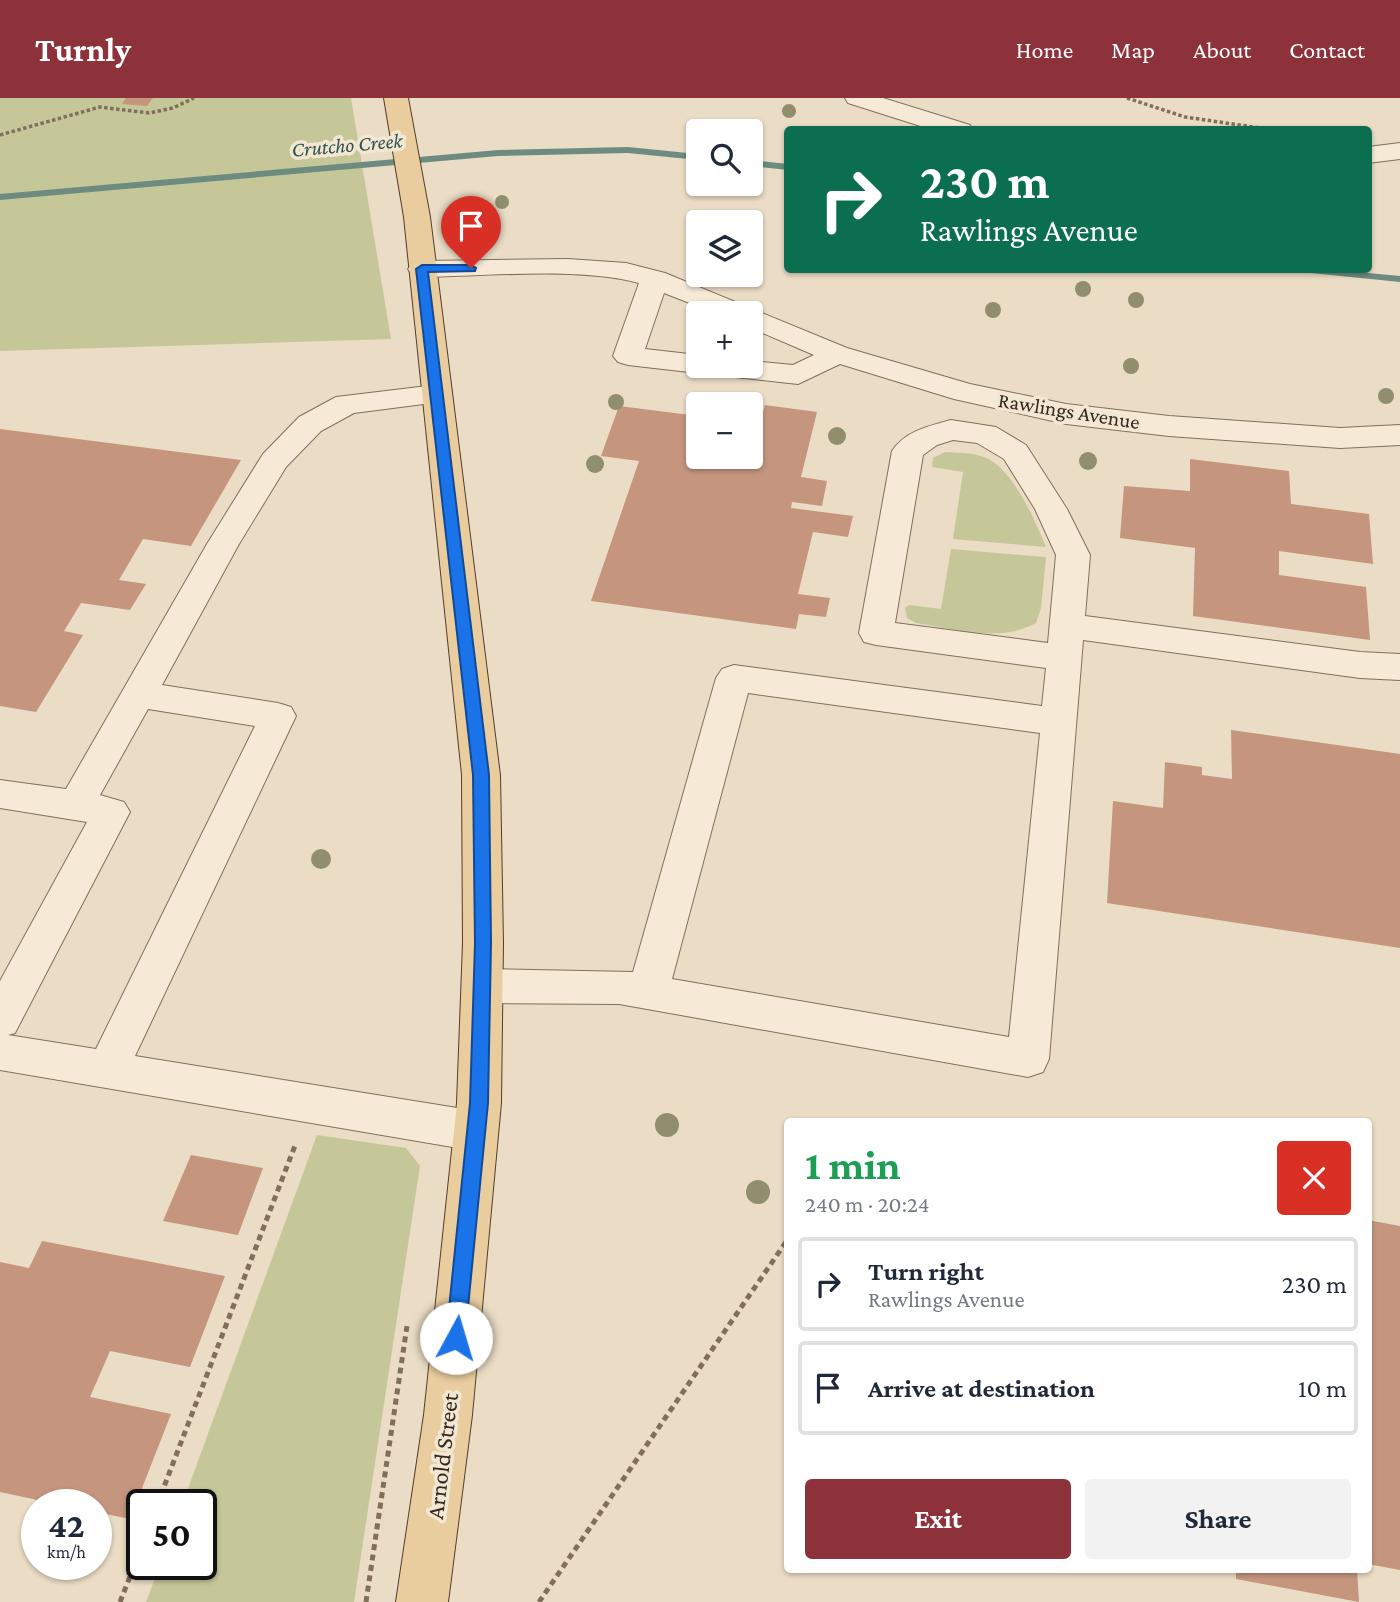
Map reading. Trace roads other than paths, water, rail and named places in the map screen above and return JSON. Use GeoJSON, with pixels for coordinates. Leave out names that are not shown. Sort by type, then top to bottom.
{"type":"FeatureCollection","features":[{"type":"Feature","properties":{"kind":"main road","name":"Arnold Street"},"geometry":{"type":"LineString","coordinates":[[397,104],[417,217],[481,775],[482,986],[476,1131],[448,1415],[422,1602]]}},
{"type":"Feature","properties":{"kind":"street"},"geometry":{"type":"LineString","coordinates":[[872,100],[949,126]]}},
{"type":"Feature","properties":{"kind":"street"},"geometry":{"type":"LineString","coordinates":[[1372,154],[1400,151]]}},
{"type":"Feature","properties":{"kind":"street"},"geometry":{"type":"LineString","coordinates":[[422,269],[568,267],[626,271],[655,279],[709,301]]}},
{"type":"Feature","properties":{"kind":"street"},"geometry":{"type":"LineString","coordinates":[[655,279],[628,356],[686,363]]}},
{"type":"Feature","properties":{"kind":"street","name":"Rawlings Avenue"},"geometry":{"type":"LineString","coordinates":[[763,323],[837,354],[998,399],[1066,414],[1169,426],[1340,438],[1400,435]]}},
{"type":"Feature","properties":{"kind":"street"},"geometry":{"type":"LineString","coordinates":[[763,371],[798,375],[837,354]]}},
{"type":"Feature","properties":{"kind":"street"},"geometry":{"type":"LineString","coordinates":[[76,805],[274,461],[310,424],[347,404],[436,394]]}},
{"type":"Feature","properties":{"kind":"street"},"geometry":{"type":"LineString","coordinates":[[985,434],[998,399]]}},
{"type":"Feature","properties":{"kind":"street"},"geometry":{"type":"LineString","coordinates":[[482,986],[619,987],[1028,1059],[1067,642],[1073,555],[1051,509],[1015,452],[985,434],[951,430],[926,438],[908,451],[876,633],[1067,642],[1400,667]]}},
{"type":"Feature","properties":{"kind":"street"},"geometry":{"type":"LineString","coordinates":[[648,992],[734,678],[1059,722]]}},
{"type":"Feature","properties":{"kind":"street"},"geometry":{"type":"LineString","coordinates":[[107,1071],[278,716],[138,694]]}},
{"type":"Feature","properties":{"kind":"street"},"geometry":{"type":"LineString","coordinates":[[0,794],[111,812],[0,1020]]}},
{"type":"Feature","properties":{"kind":"street"},"geometry":{"type":"LineString","coordinates":[[0,1052],[476,1131]]}},
{"type":"Feature","properties":{"kind":"waterway","name":"Crutcho Creek"},"geometry":{"type":"LineString","coordinates":[[0,197],[498,153],[628,150],[686,156]]}},
{"type":"Feature","properties":{"kind":"waterway","name":"Crutcho Creek"},"geometry":{"type":"LineString","coordinates":[[763,164],[784,167]]}},
{"type":"Feature","properties":{"kind":"waterway","name":"Crutcho Creek"},"geometry":{"type":"LineString","coordinates":[[1341,273],[1400,279]]}}]}
